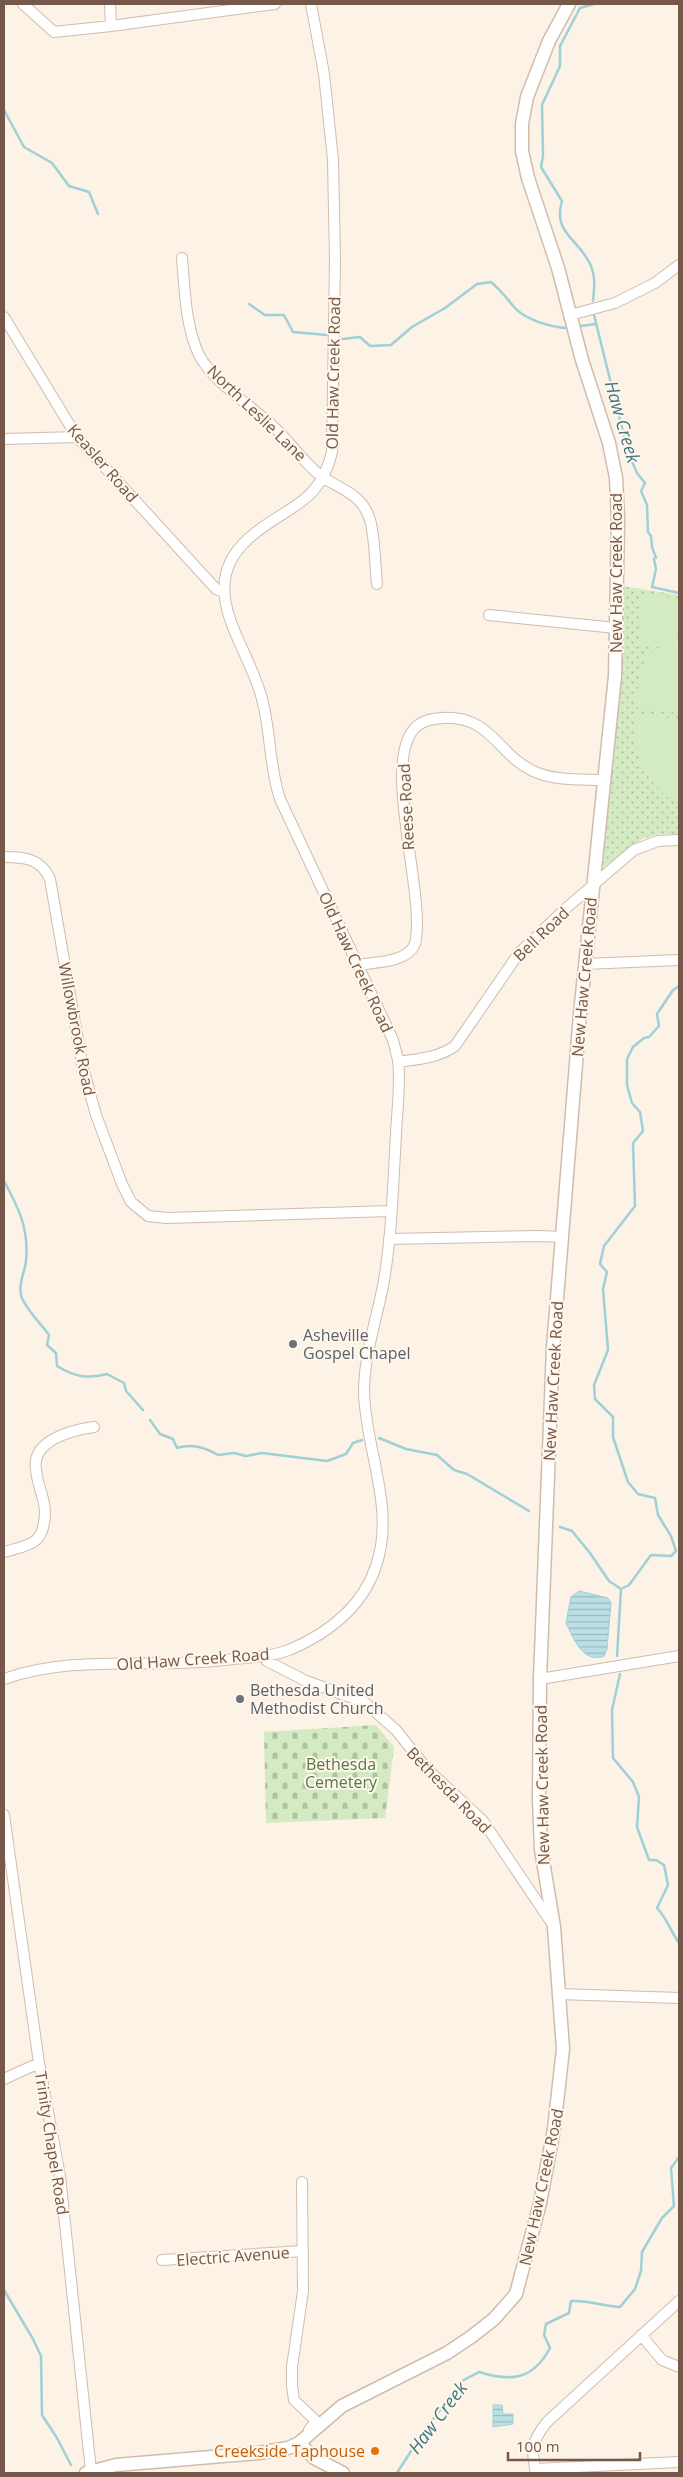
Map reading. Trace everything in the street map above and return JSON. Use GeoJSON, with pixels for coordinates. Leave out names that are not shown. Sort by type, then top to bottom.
{"type":"FeatureCollection","features":[{"type":"Feature","properties":{"kind":"street"},"geometry":{"type":"LineString","coordinates":[[23,4],[54,32],[275,4]]}},
{"type":"Feature","properties":{"kind":"street"},"geometry":{"type":"LineString","coordinates":[[110,4],[111,26]]}},
{"type":"Feature","properties":{"kind":"street","name":"Old Haw Creek Road"},"geometry":{"type":"LineString","coordinates":[[4,1680],[47,1669],[267,1656],[293,1648],[317,1635],[352,1610],[359,1602],[378,1560],[381,1537],[380,1487],[366,1416],[364,1392],[389,1239],[398,1062],[393,1040],[280,799],[270,759],[262,698],[232,626],[224,592],[227,572],[241,546],[261,529],[305,499],[323,477],[332,452],[334,422],[334,186],[329,110],[311,4]]}},
{"type":"Feature","properties":{"kind":"street","name":"New Haw Creek Road"},"geometry":{"type":"LineString","coordinates":[[89,2472],[116,2465],[279,2451],[299,2443],[342,2406],[439,2358],[494,2319],[516,2294],[540,2203],[560,2093],[563,2049],[554,1927],[541,1840],[540,1679],[553,1348],[585,964],[615,676],[618,520],[616,478],[609,443],[558,268],[528,178],[521,138],[527,97],[537,69],[569,4]]}},
{"type":"Feature","properties":{"kind":"street","name":"North Leslie Lane"},"geometry":{"type":"LineString","coordinates":[[182,258],[186,309],[192,336],[200,356],[217,377],[276,429],[323,477],[351,492],[370,520],[377,584]]}},
{"type":"Feature","properties":{"kind":"street"},"geometry":{"type":"LineString","coordinates":[[570,314],[615,303],[655,283],[679,265]]}},
{"type":"Feature","properties":{"kind":"street","name":"Keasler Road"},"geometry":{"type":"LineString","coordinates":[[4,316],[77,437],[216,589],[224,592]]}},
{"type":"Feature","properties":{"kind":"street"},"geometry":{"type":"LineString","coordinates":[[4,439],[77,437]]}},
{"type":"Feature","properties":{"kind":"street"},"geometry":{"type":"LineString","coordinates":[[489,615],[616,628]]}},
{"type":"Feature","properties":{"kind":"street","name":"Reese Road"},"geometry":{"type":"LineString","coordinates":[[357,965],[404,956],[413,950],[415,944],[417,906],[405,835],[403,764],[405,744],[418,725],[431,719],[461,719],[481,727],[521,765],[535,772],[558,778],[604,780]]}},
{"type":"Feature","properties":{"kind":"street","name":"Bell Road"},"geometry":{"type":"LineString","coordinates":[[398,1062],[431,1057],[446,1052],[455,1046],[519,953],[564,910],[593,887],[623,859],[642,846],[658,841],[679,840]]}},
{"type":"Feature","properties":{"kind":"street","name":"Willowbrook Road"},"geometry":{"type":"LineString","coordinates":[[4,858],[21,857],[34,861],[46,871],[50,879],[84,1072],[96,1115],[122,1184],[128,1197],[139,1210],[148,1216],[167,1218],[391,1211]]}},
{"type":"Feature","properties":{"kind":"street"},"geometry":{"type":"LineString","coordinates":[[585,964],[679,960]]}},
{"type":"Feature","properties":{"kind":"street"},"geometry":{"type":"LineString","coordinates":[[389,1239],[562,1237]]}},
{"type":"Feature","properties":{"kind":"street"},"geometry":{"type":"LineString","coordinates":[[4,1552],[29,1545],[38,1539],[42,1529],[46,1504],[36,1471],[35,1460],[39,1452],[69,1431],[94,1427]]}},
{"type":"Feature","properties":{"kind":"street","name":"Bethesda Road"},"geometry":{"type":"LineString","coordinates":[[267,1656],[267,1662],[306,1681],[364,1702],[396,1730],[426,1769],[483,1821],[554,1927]]}},
{"type":"Feature","properties":{"kind":"street"},"geometry":{"type":"LineString","coordinates":[[540,1679],[679,1656]]}},
{"type":"Feature","properties":{"kind":"street","name":"Trinity Chapel Road"},"geometry":{"type":"LineString","coordinates":[[4,1816],[39,2063],[60,2176],[89,2472]]}},
{"type":"Feature","properties":{"kind":"street"},"geometry":{"type":"LineString","coordinates":[[558,1994],[679,1998]]}},
{"type":"Feature","properties":{"kind":"street"},"geometry":{"type":"LineString","coordinates":[[4,2079],[39,2063]]}},
{"type":"Feature","properties":{"kind":"street"},"geometry":{"type":"LineString","coordinates":[[302,2182],[304,2291],[292,2367],[292,2386],[294,2400],[316,2421],[299,2443],[314,2458],[342,2473]]}},
{"type":"Feature","properties":{"kind":"street","name":"Electric Avenue"},"geometry":{"type":"LineString","coordinates":[[162,2260],[303,2252]]}},
{"type":"Feature","properties":{"kind":"street"},"geometry":{"type":"LineString","coordinates":[[679,2301],[547,2422],[535,2437],[532,2448],[536,2471],[679,2462]]}},
{"type":"Feature","properties":{"kind":"street"},"geometry":{"type":"LineString","coordinates":[[641,2334],[662,2360],[679,2368]]}},
{"type":"Feature","properties":{"kind":"green space"},"geometry":{"type":"Polygon","coordinates":[[[622,586],[679,595],[679,835],[660,834],[642,839],[604,867],[601,864],[622,586]]]}},
{"type":"Feature","properties":{"kind":"green space"},"geometry":{"type":"Polygon","coordinates":[[[645,595],[679,599],[679,637],[654,648],[640,645],[642,597],[645,595]]]}},
{"type":"Feature","properties":{"kind":"green space"},"geometry":{"type":"Polygon","coordinates":[[[679,639],[679,713],[639,709],[635,704],[645,657],[661,646],[679,639]]]}},
{"type":"Feature","properties":{"kind":"green space"},"geometry":{"type":"Polygon","coordinates":[[[635,714],[679,719],[679,805],[657,788],[643,767],[636,742],[635,714]]]}},
{"type":"Feature","properties":{"kind":"green space","name":"Bethesda Cemetery"},"geometry":{"type":"Polygon","coordinates":[[[376,1725],[394,1747],[385,1818],[266,1823],[264,1732],[376,1725]]]}},
{"type":"Feature","properties":{"kind":"water"},"geometry":{"type":"Polygon","coordinates":[[[579,1591],[608,1598],[611,1603],[607,1649],[604,1656],[597,1658],[585,1653],[576,1643],[566,1623],[571,1597],[579,1591]]]}},
{"type":"Feature","properties":{"kind":"water"},"geometry":{"type":"Polygon","coordinates":[[[493,2405],[502,2405],[503,2414],[513,2414],[513,2424],[493,2427],[493,2405]]]}},
{"type":"Feature","properties":{"kind":"waterway","name":"Haw Creek"},"geometry":{"type":"LineString","coordinates":[[593,301],[593,270],[586,257],[564,229],[560,212],[562,201],[541,167],[543,156],[542,105],[560,66],[560,46],[580,8],[594,4]]}},
{"type":"Feature","properties":{"kind":"waterway"},"geometry":{"type":"LineString","coordinates":[[4,110],[24,147],[52,163],[69,186],[89,192],[98,214]]}},
{"type":"Feature","properties":{"kind":"waterway"},"geometry":{"type":"LineString","coordinates":[[342,339],[360,337],[370,346],[391,345],[412,327],[445,308],[477,284],[491,282],[515,308],[526,316],[546,324],[566,328]]}},
{"type":"Feature","properties":{"kind":"waterway"},"geometry":{"type":"LineString","coordinates":[[249,304],[265,315],[284,315],[293,332],[327,335]]}},
{"type":"Feature","properties":{"kind":"waterway","name":"Haw Creek"},"geometry":{"type":"LineString","coordinates":[[594,315],[628,452],[637,473],[645,483],[641,491],[647,505],[648,532],[651,536],[656,558],[654,559],[656,569],[652,587],[679,593]]}},
{"type":"Feature","properties":{"kind":"waterway"},"geometry":{"type":"LineString","coordinates":[[581,326],[596,324]]}},
{"type":"Feature","properties":{"kind":"waterway","name":"Haw Creek"},"geometry":{"type":"LineString","coordinates":[[621,1589],[629,1585],[651,1555],[671,1556],[676,1551],[671,1536],[658,1515],[655,1498],[638,1494],[628,1482],[613,1437],[613,1417],[595,1399],[594,1385],[608,1350],[603,1289],[607,1272],[600,1264],[604,1246],[635,1206],[633,1143],[643,1131],[640,1112],[632,1103],[627,1085],[627,1059],[633,1047],[644,1038],[649,1037],[659,1026],[657,1014],[673,990],[679,986]]}},
{"type":"Feature","properties":{"kind":"waterway"},"geometry":{"type":"LineString","coordinates":[[4,1181],[22,1219],[26,1239],[26,1261],[20,1291],[22,1299],[49,1335],[47,1345],[56,1353],[57,1366],[81,1376],[107,1374],[124,1383],[126,1391],[143,1410]]}},
{"type":"Feature","properties":{"kind":"waterway"},"geometry":{"type":"LineString","coordinates":[[150,1420],[160,1434],[173,1439],[177,1448],[198,1447],[218,1455],[234,1453],[246,1456],[262,1453],[327,1461],[346,1454],[353,1443],[362,1440]]}},
{"type":"Feature","properties":{"kind":"waterway"},"geometry":{"type":"LineString","coordinates":[[379,1438],[406,1449],[437,1455],[454,1470],[467,1474],[529,1511]]}},
{"type":"Feature","properties":{"kind":"waterway"},"geometry":{"type":"LineString","coordinates":[[560,1527],[572,1531],[609,1581],[621,1589]]}},
{"type":"Feature","properties":{"kind":"waterway","name":"Haw Creek"},"geometry":{"type":"LineString","coordinates":[[617,1656],[621,1589]]}},
{"type":"Feature","properties":{"kind":"waterway","name":"Haw Creek"},"geometry":{"type":"LineString","coordinates":[[620,1674],[612,1710],[613,1758],[633,1782],[639,1797],[637,1827],[649,1860],[656,1860],[664,1865],[668,1885],[657,1908],[679,1943]]}},
{"type":"Feature","properties":{"kind":"waterway","name":"Haw Creek"},"geometry":{"type":"LineString","coordinates":[[397,2473],[424,2431],[462,2381],[479,2372],[501,2377],[520,2376],[536,2367],[550,2348],[544,2335],[546,2324],[569,2313],[571,2301],[620,2307],[635,2289],[641,2271],[642,2252],[662,2218],[674,2206],[671,2168],[679,2157]]}},
{"type":"Feature","properties":{"kind":"waterway"},"geometry":{"type":"LineString","coordinates":[[4,2290],[41,2356],[42,2415],[71,2465]]}},
{"type":"Feature","properties":{"kind":"place","name":"Asheville Gospel Chapel"},"geometry":{"type":"Point","coordinates":[293,1344]}},
{"type":"Feature","properties":{"kind":"place","name":"Bethesda United Methodist Church"},"geometry":{"type":"Point","coordinates":[240,1699]}},
{"type":"Feature","properties":{"kind":"place","name":"Creekside Taphouse"},"geometry":{"type":"Point","coordinates":[375,2451]}}]}
